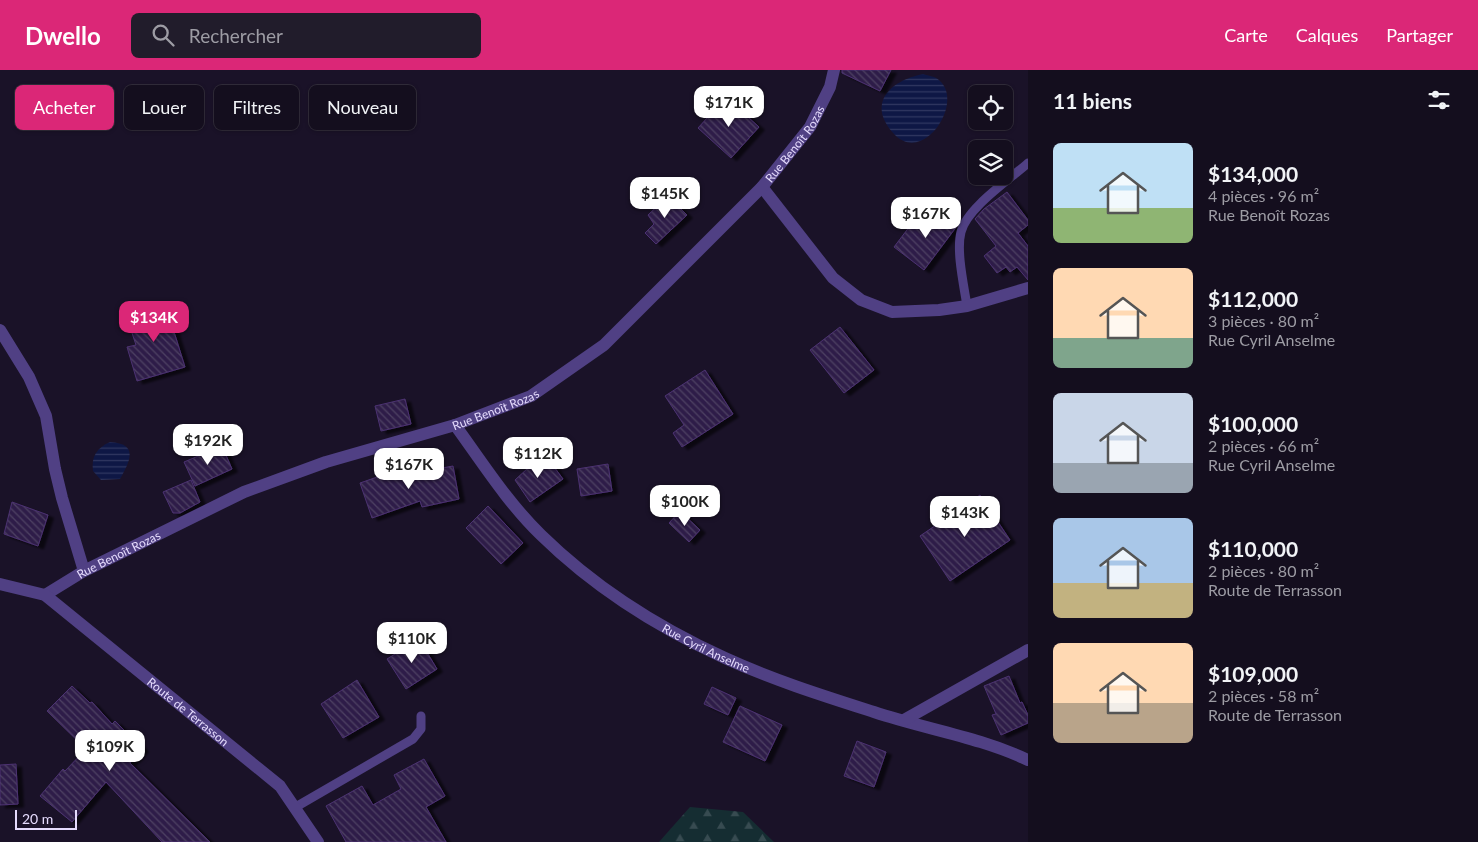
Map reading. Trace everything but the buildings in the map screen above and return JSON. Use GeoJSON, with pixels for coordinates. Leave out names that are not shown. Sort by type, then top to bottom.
{"type":"FeatureCollection","features":[{"type":"Feature","properties":{"kind":"street","name":"Rue Benoît Rozas"},"geometry":{"type":"LineString","coordinates":[[45,595],[84,571],[244,492],[326,462],[455,424],[531,396],[604,345],[762,187],[810,127],[830,87],[834,70]]}},
{"type":"Feature","properties":{"kind":"street"},"geometry":{"type":"LineString","coordinates":[[762,187],[833,278],[860,300],[892,312],[939,310],[967,306],[1028,288]]}},
{"type":"Feature","properties":{"kind":"street"},"geometry":{"type":"LineString","coordinates":[[0,330],[29,377],[46,416],[59,489],[84,571]]}},
{"type":"Feature","properties":{"kind":"street","name":"Rue Cyril Anselme"},"geometry":{"type":"LineString","coordinates":[[455,424],[509,500],[540,534],[595,582],[623,602],[672,632],[725,658],[801,688],[995,746],[1028,760]]}},
{"type":"Feature","properties":{"kind":"street"},"geometry":{"type":"LineString","coordinates":[[0,584],[45,595]]}},
{"type":"Feature","properties":{"kind":"street","name":"Route de Terrasson"},"geometry":{"type":"LineString","coordinates":[[45,595],[280,786],[318,842]]}},
{"type":"Feature","properties":{"kind":"street"},"geometry":{"type":"LineString","coordinates":[[904,720],[1028,650]]}},
{"type":"Feature","properties":{"kind":"lane"},"geometry":{"type":"LineString","coordinates":[[967,306],[961,259],[961,233],[966,220],[976,207],[1028,163]]}},
{"type":"Feature","properties":{"kind":"lane"},"geometry":{"type":"LineString","coordinates":[[294,808],[413,739],[421,729],[421,716]]}},
{"type":"Feature","properties":{"kind":"green space"},"geometry":{"type":"Polygon","coordinates":[[[690,807],[743,812],[774,842],[659,842],[690,807]]]}},
{"type":"Feature","properties":{"kind":"shaded area"},"geometry":{"type":"Polygon","coordinates":[[[923,74],[940,81],[946,91],[947,103],[944,115],[937,127],[928,136],[918,142],[906,142],[895,135],[886,124],[882,113],[882,104],[885,96],[900,82],[923,74]]]}},
{"type":"Feature","properties":{"kind":"shaded area"},"geometry":{"type":"Polygon","coordinates":[[[110,442],[125,446],[129,450],[129,460],[120,479],[101,480],[93,471],[93,461],[98,450],[110,442]]]}}]}
